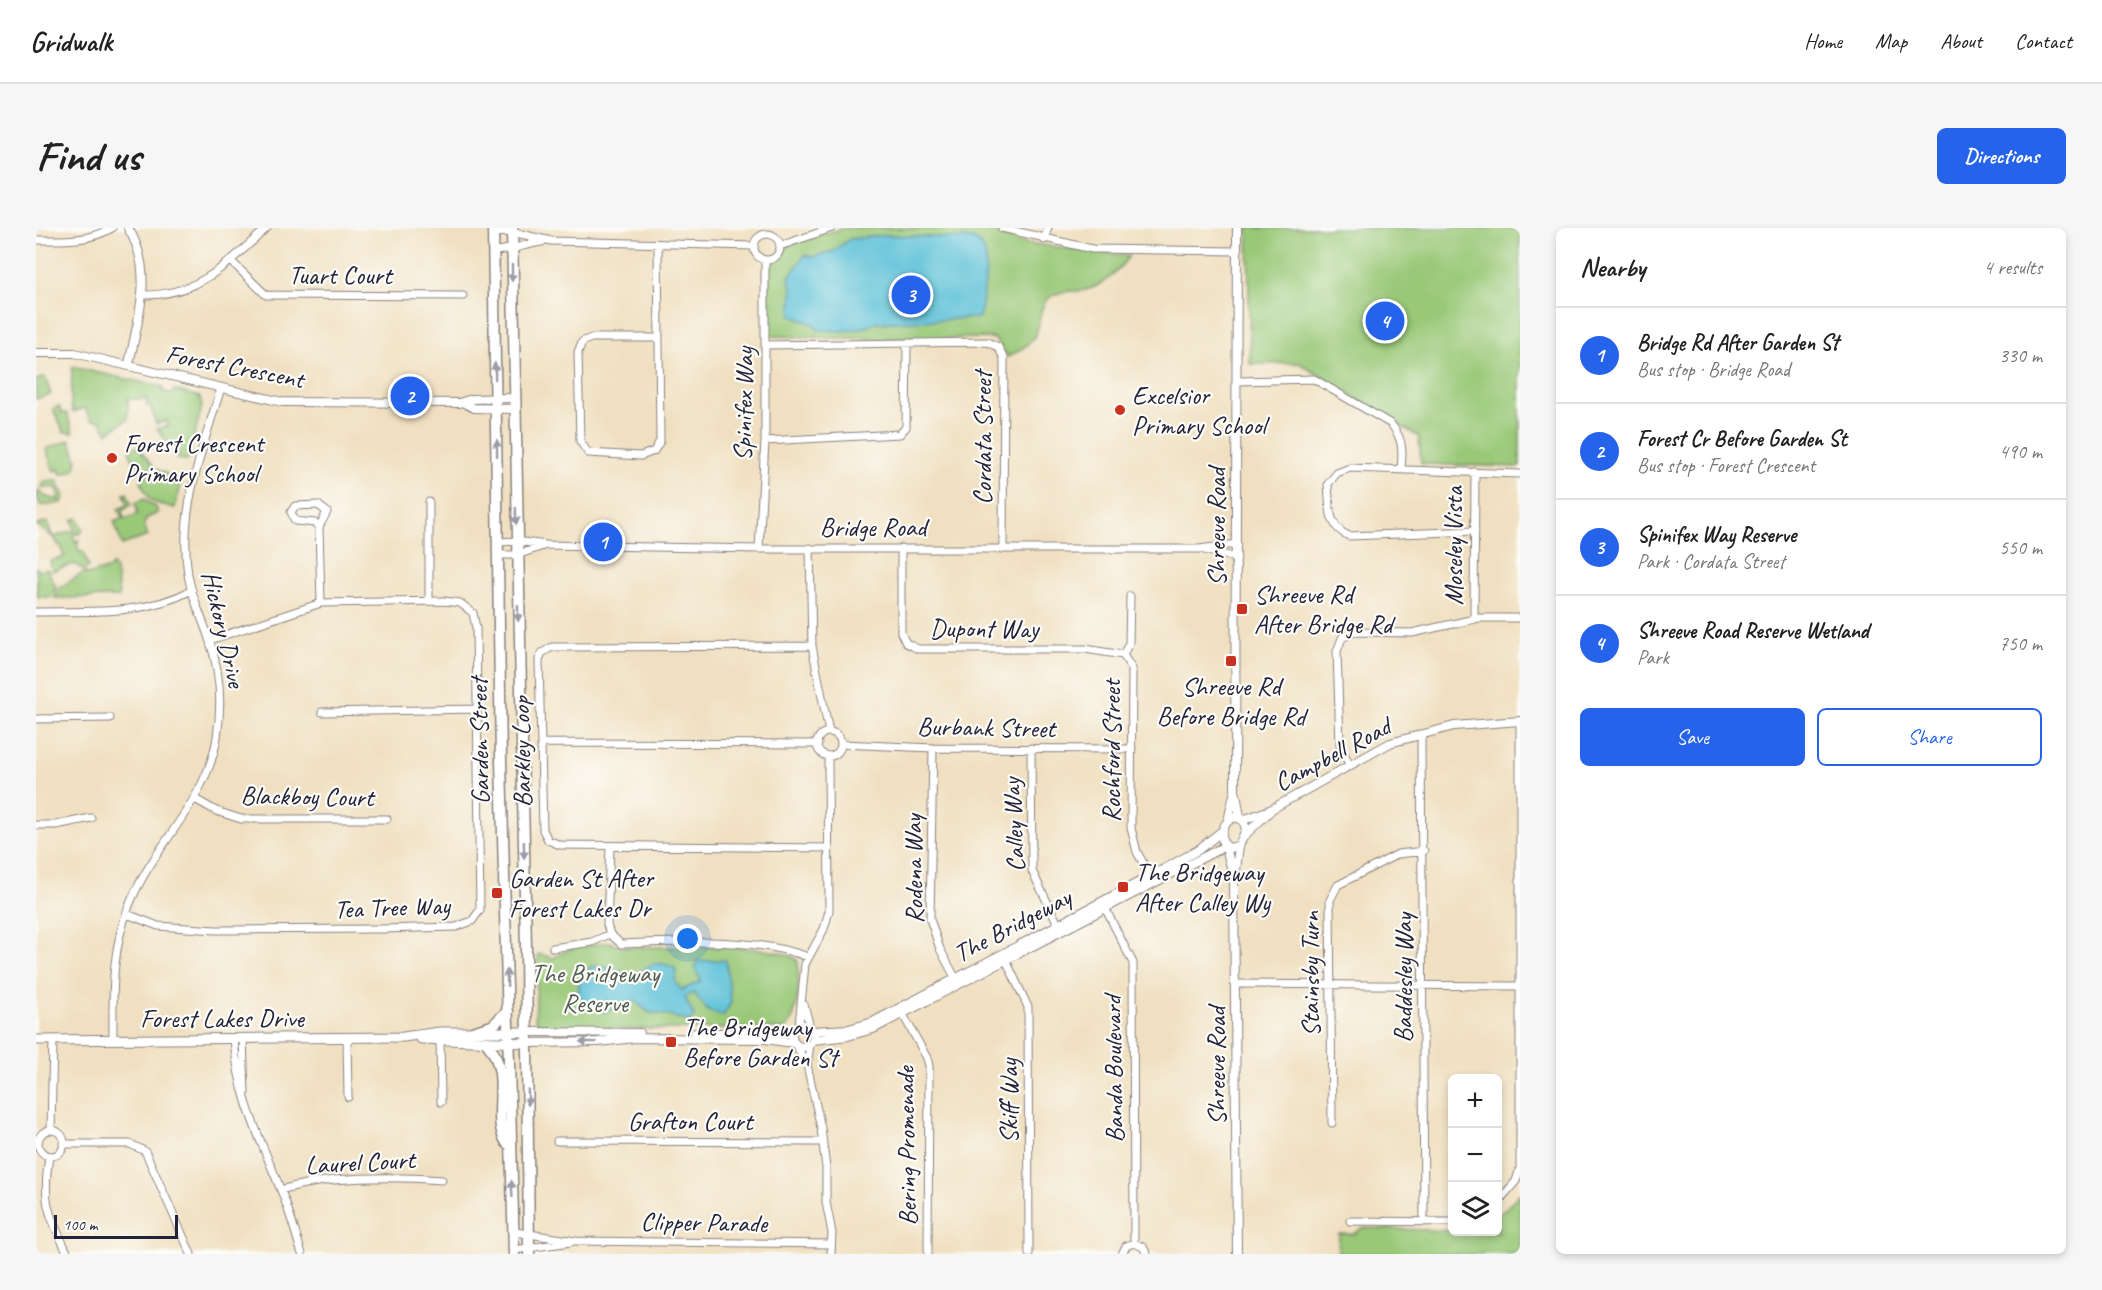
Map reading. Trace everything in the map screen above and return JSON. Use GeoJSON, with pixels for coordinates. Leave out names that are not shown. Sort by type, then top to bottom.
{"type":"FeatureCollection","features":[{"type":"Feature","properties":{"kind":"main road","name":"Garden Street"},"geometry":{"type":"LineString","coordinates":[[493,230],[510,1145],[514,1252]]}},
{"type":"Feature","properties":{"kind":"main road","name":"Garden Street"},"geometry":{"type":"LineString","coordinates":[[512,230],[529,1252]]}},
{"type":"Feature","properties":{"kind":"main road"},"geometry":{"type":"LineString","coordinates":[[472,1032],[492,1026],[508,1011]]}},
{"type":"Feature","properties":{"kind":"main road","name":"Forest Lakes Drive"},"geometry":{"type":"LineString","coordinates":[[36,1041],[408,1037],[472,1032],[508,1037]]}},
{"type":"Feature","properties":{"kind":"main road","name":"Forest Lakes Drive"},"geometry":{"type":"LineString","coordinates":[[440,1036],[486,1042],[508,1037]]}},
{"type":"Feature","properties":{"kind":"main road","name":"The Bridgeway"},"geometry":{"type":"LineString","coordinates":[[508,1037],[526,1037]]}},
{"type":"Feature","properties":{"kind":"main road"},"geometry":{"type":"LineString","coordinates":[[486,1042],[496,1055],[501,1070],[502,1130],[510,1145]]}},
{"type":"Feature","properties":{"kind":"street"},"geometry":{"type":"LineString","coordinates":[[36,240],[75,241],[90,238],[112,228]]}},
{"type":"Feature","properties":{"kind":"street"},"geometry":{"type":"LineString","coordinates":[[128,228],[142,263],[142,295],[129,364]]}},
{"type":"Feature","properties":{"kind":"street"},"geometry":{"type":"LineString","coordinates":[[142,295],[162,295],[205,281],[267,228]]}},
{"type":"Feature","properties":{"kind":"street"},"geometry":{"type":"LineString","coordinates":[[780,246],[775,237],[767,231],[758,238],[754,246],[758,256],[765,260],[775,258],[780,246],[832,228]]}},
{"type":"Feature","properties":{"kind":"street"},"geometry":{"type":"LineString","coordinates":[[1002,228],[1044,240],[1092,249],[1238,251]]}},
{"type":"Feature","properties":{"kind":"street"},"geometry":{"type":"LineString","coordinates":[[1044,240],[1048,228]]}},
{"type":"Feature","properties":{"kind":"street","name":"Shreeve Road"},"geometry":{"type":"LineString","coordinates":[[1234,879],[1222,831],[1228,821],[1235,790],[1237,228]]}},
{"type":"Feature","properties":{"kind":"street"},"geometry":{"type":"LineString","coordinates":[[493,230],[512,230],[550,241]]}},
{"type":"Feature","properties":{"kind":"street"},"geometry":{"type":"LineString","coordinates":[[493,251],[512,251],[527,244],[550,241],[754,246]]}},
{"type":"Feature","properties":{"kind":"street"},"geometry":{"type":"LineString","coordinates":[[658,244],[659,338],[660,441],[654,451],[641,456],[588,453],[580,441],[578,352],[582,342],[591,338],[659,338]]}},
{"type":"Feature","properties":{"kind":"street","name":"Spinifex Way"},"geometry":{"type":"LineString","coordinates":[[759,549],[765,441],[765,260]]}},
{"type":"Feature","properties":{"kind":"street","name":"Tuart Court"},"geometry":{"type":"LineString","coordinates":[[231,261],[266,295],[463,296]]}},
{"type":"Feature","properties":{"kind":"street","name":"Cordata Street"},"geometry":{"type":"LineString","coordinates":[[765,345],[988,342],[999,347],[1004,358],[1003,548]]}},
{"type":"Feature","properties":{"kind":"street"},"geometry":{"type":"LineString","coordinates":[[765,441],[900,434],[906,427],[907,344]]}},
{"type":"Feature","properties":{"kind":"street","name":"Forest Crescent"},"geometry":{"type":"LineString","coordinates":[[36,353],[74,353],[129,364],[282,402],[464,403],[474,408],[514,404]]}},
{"type":"Feature","properties":{"kind":"street"},"geometry":{"type":"LineString","coordinates":[[1237,381],[1314,380],[1391,424],[1400,435],[1403,448],[1401,469]]}},
{"type":"Feature","properties":{"kind":"street","name":"Hickory Drive"},"geometry":{"type":"LineString","coordinates":[[113,1040],[115,952],[127,914],[150,868],[195,799],[207,774],[218,729],[220,702],[210,640],[192,590],[185,544],[188,506],[221,388]]}},
{"type":"Feature","properties":{"kind":"street"},"geometry":{"type":"LineString","coordinates":[[1474,531],[1349,536],[1338,531],[1332,522],[1328,484],[1337,473],[1350,468],[1520,474]]}},
{"type":"Feature","properties":{"kind":"street","name":"Moseley Vista"},"geometry":{"type":"LineString","coordinates":[[1474,619],[1475,472]]}},
{"type":"Feature","properties":{"kind":"street"},"geometry":{"type":"LineString","coordinates":[[429,502],[429,601]]}},
{"type":"Feature","properties":{"kind":"street"},"geometry":{"type":"LineString","coordinates":[[319,527],[315,523],[295,521],[291,512],[295,506],[318,505],[327,512],[319,527],[321,603]]}},
{"type":"Feature","properties":{"kind":"street","name":"Bridge Road"},"geometry":{"type":"LineString","coordinates":[[499,542],[759,549],[1199,549],[1237,544]]}},
{"type":"Feature","properties":{"kind":"street","name":"Bridge Road"},"geometry":{"type":"LineString","coordinates":[[499,555],[517,555],[546,545]]}},
{"type":"Feature","properties":{"kind":"street"},"geometry":{"type":"LineString","coordinates":[[810,548],[812,646],[829,732]]}},
{"type":"Feature","properties":{"kind":"street","name":"Dupont Way"},"geometry":{"type":"LineString","coordinates":[[902,548],[901,633],[906,643],[918,649],[1085,649],[1123,655]]}},
{"type":"Feature","properties":{"kind":"street","name":"Bridge Road"},"geometry":{"type":"LineString","coordinates":[[1199,549],[1237,558]]}},
{"type":"Feature","properties":{"kind":"street"},"geometry":{"type":"LineString","coordinates":[[36,612],[136,610],[164,603],[192,590]]}},
{"type":"Feature","properties":{"kind":"street"},"geometry":{"type":"LineString","coordinates":[[1123,655],[1129,643],[1130,596]]}},
{"type":"Feature","properties":{"kind":"street","name":"Tea Tree Way"},"geometry":{"type":"LineString","coordinates":[[127,914],[158,926],[216,930],[456,927],[472,921],[480,910],[478,709],[476,628],[473,613],[460,603],[429,601],[321,603],[210,640]]}},
{"type":"Feature","properties":{"kind":"street"},"geometry":{"type":"LineString","coordinates":[[1349,764],[1340,745],[1336,651],[1342,638],[1354,632],[1412,633],[1474,619],[1520,618]]}},
{"type":"Feature","properties":{"kind":"street","name":"Barkley Loop"},"geometry":{"type":"LineString","coordinates":[[812,646],[552,647],[542,653],[539,660],[543,743],[543,830],[548,840],[560,845],[829,848]]}},
{"type":"Feature","properties":{"kind":"street","name":"Rochford Street"},"geometry":{"type":"LineString","coordinates":[[1123,655],[1132,669],[1131,828],[1137,852],[1152,879]]}},
{"type":"Feature","properties":{"kind":"street"},"geometry":{"type":"LineString","coordinates":[[322,712],[478,709]]}},
{"type":"Feature","properties":{"kind":"street"},"geometry":{"type":"LineString","coordinates":[[36,719],[110,718]]}},
{"type":"Feature","properties":{"kind":"street"},"geometry":{"type":"LineString","coordinates":[[1502,1196],[1516,1181],[1520,1168],[1520,720]]}},
{"type":"Feature","properties":{"kind":"street","name":"Campbell Road"},"geometry":{"type":"LineString","coordinates":[[1245,835],[1270,810],[1384,745],[1454,726],[1520,720]]}},
{"type":"Feature","properties":{"kind":"street"},"geometry":{"type":"LineString","coordinates":[[829,732],[837,735],[841,744],[838,752],[828,756],[821,752],[818,744],[820,737],[829,732]]}},
{"type":"Feature","properties":{"kind":"street","name":"Baddesley Way"},"geometry":{"type":"LineString","coordinates":[[1421,734],[1424,851],[1424,1222]]}},
{"type":"Feature","properties":{"kind":"street"},"geometry":{"type":"LineString","coordinates":[[543,743],[818,744]]}},
{"type":"Feature","properties":{"kind":"street","name":"Burbank Street"},"geometry":{"type":"LineString","coordinates":[[841,744],[933,748],[1132,749]]}},
{"type":"Feature","properties":{"kind":"street","name":"Rodena Way"},"geometry":{"type":"LineString","coordinates":[[933,748],[930,919],[940,949],[957,981]]}},
{"type":"Feature","properties":{"kind":"street","name":"Calley Way"},"geometry":{"type":"LineString","coordinates":[[1031,748],[1032,871],[1059,927]]}},
{"type":"Feature","properties":{"kind":"street"},"geometry":{"type":"LineString","coordinates":[[828,756],[829,911],[824,929],[808,957],[803,976],[802,1000],[795,1044],[807,1065],[822,1142],[826,1168],[826,1202],[832,1233],[831,1254]]}},
{"type":"Feature","properties":{"kind":"street","name":"Shreeve Road"},"geometry":{"type":"LineString","coordinates":[[1235,790],[1245,835],[1239,846],[1234,879],[1237,1254]]}},
{"type":"Feature","properties":{"kind":"street","name":"Blackboy Court"},"geometry":{"type":"LineString","coordinates":[[195,799],[216,811],[240,819],[387,819]]}},
{"type":"Feature","properties":{"kind":"street","name":"Campbell Road"},"geometry":{"type":"LineString","coordinates":[[1241,818],[1270,810]]}},
{"type":"Feature","properties":{"kind":"street"},"geometry":{"type":"LineString","coordinates":[[36,825],[56,825],[91,818]]}},
{"type":"Feature","properties":{"kind":"street"},"geometry":{"type":"LineString","coordinates":[[1228,821],[1241,818]]}},
{"type":"Feature","properties":{"kind":"street","name":"The Bridgeway"},"geometry":{"type":"LineString","coordinates":[[1152,879],[1198,850],[1222,831]]}},
{"type":"Feature","properties":{"kind":"street"},"geometry":{"type":"LineString","coordinates":[[1226,847],[1239,846]]}},
{"type":"Feature","properties":{"kind":"street"},"geometry":{"type":"LineString","coordinates":[[610,847],[607,925],[610,934],[621,944],[756,945],[790,950],[808,957]]}},
{"type":"Feature","properties":{"kind":"street","name":"The Bridgeway"},"geometry":{"type":"LineString","coordinates":[[526,1037],[772,1034],[796,1028],[812,1036],[865,1025],[901,1011],[1152,879],[1226,847]]}},
{"type":"Feature","properties":{"kind":"street","name":"Stainsby Turn"},"geometry":{"type":"LineString","coordinates":[[1332,1123],[1330,900],[1333,891],[1338,885],[1398,854],[1424,851]]}},
{"type":"Feature","properties":{"kind":"street","name":"Banda Boulevard"},"geometry":{"type":"LineString","coordinates":[[1103,904],[1133,963],[1134,1243]]}},
{"type":"Feature","properties":{"kind":"street"},"geometry":{"type":"LineString","coordinates":[[553,948],[592,942],[610,934]]}},
{"type":"Feature","properties":{"kind":"street","name":"Skiff Way"},"geometry":{"type":"LineString","coordinates":[[1004,957],[1028,1007],[1029,1254]]}},
{"type":"Feature","properties":{"kind":"street"},"geometry":{"type":"LineString","coordinates":[[1236,984],[1520,986]]}},
{"type":"Feature","properties":{"kind":"street"},"geometry":{"type":"LineString","coordinates":[[802,1000],[812,1036],[807,1065]]}},
{"type":"Feature","properties":{"kind":"street","name":"Bering Promenade"},"geometry":{"type":"LineString","coordinates":[[901,1011],[927,1058],[929,1066],[928,1254]]}},
{"type":"Feature","properties":{"kind":"street"},"geometry":{"type":"LineString","coordinates":[[440,1036],[441,1102]]}},
{"type":"Feature","properties":{"kind":"street","name":"The Bridgeway"},"geometry":{"type":"LineString","coordinates":[[526,1037],[598,1042],[636,1038],[766,1039],[803,1047],[812,1036]]}},
{"type":"Feature","properties":{"kind":"street"},"geometry":{"type":"LineString","coordinates":[[347,1038],[348,1097]]}},
{"type":"Feature","properties":{"kind":"street"},"geometry":{"type":"LineString","coordinates":[[239,1039],[244,1096],[253,1126],[281,1190],[302,1254]]}},
{"type":"Feature","properties":{"kind":"street"},"geometry":{"type":"LineString","coordinates":[[51,1130],[53,1040]]}},
{"type":"Feature","properties":{"kind":"street"},"geometry":{"type":"LineString","coordinates":[[51,1130],[59,1133],[63,1144],[60,1152],[49,1156],[37,1146],[42,1133],[51,1130]]}},
{"type":"Feature","properties":{"kind":"street","name":"Grafton Court"},"geometry":{"type":"LineString","coordinates":[[557,1141],[822,1142]]}},
{"type":"Feature","properties":{"kind":"street"},"geometry":{"type":"LineString","coordinates":[[63,1144],[130,1144],[145,1151],[191,1254]]}},
{"type":"Feature","properties":{"kind":"street"},"geometry":{"type":"LineString","coordinates":[[49,1156],[46,1182],[47,1210],[68,1254]]}},
{"type":"Feature","properties":{"kind":"street","name":"Laurel Court"},"geometry":{"type":"LineString","coordinates":[[281,1190],[303,1183],[417,1178],[442,1180]]}},
{"type":"Feature","properties":{"kind":"street"},"geometry":{"type":"LineString","coordinates":[[1350,1221],[1448,1222]]}},
{"type":"Feature","properties":{"kind":"street","name":"Clipper Parade"},"geometry":{"type":"LineString","coordinates":[[515,1232],[576,1242],[830,1244]]}},
{"type":"Feature","properties":{"kind":"street","name":"Clipper Parade"},"geometry":{"type":"LineString","coordinates":[[514,1252],[529,1252],[576,1242]]}},
{"type":"Feature","properties":{"kind":"street"},"geometry":{"type":"LineString","coordinates":[[1122,1254],[1126,1246],[1134,1243],[1143,1247],[1147,1254]]}},
{"type":"Feature","properties":{"kind":"street"},"geometry":{"type":"LineString","coordinates":[[726,1244],[727,1254]]}},
{"type":"Feature","properties":{"kind":"green space"},"geometry":{"type":"Polygon","coordinates":[[[844,228],[988,228],[1003,237],[1026,243],[1129,256],[1115,272],[1098,285],[1085,290],[1062,292],[1049,298],[1041,312],[1034,337],[1026,346],[1008,357],[994,338],[879,339],[766,336],[767,270],[790,244],[844,228]]]}},
{"type":"Feature","properties":{"kind":"green space"},"geometry":{"type":"Polygon","coordinates":[[[1248,228],[1520,228],[1520,467],[1421,464],[1419,437],[1299,363],[1250,364],[1248,228]]]}},
{"type":"Feature","properties":{"kind":"green space"},"geometry":{"type":"Polygon","coordinates":[[[72,367],[163,387],[162,391],[172,394],[174,390],[200,397],[202,406],[188,460],[176,459],[179,452],[168,444],[157,429],[168,426],[167,421],[156,424],[151,407],[146,405],[147,399],[128,399],[128,419],[107,433],[101,421],[91,420],[85,408],[73,412],[71,407],[72,367]]]}},
{"type":"Feature","properties":{"kind":"green space"},"geometry":{"type":"Polygon","coordinates":[[[45,377],[51,394],[36,399],[36,380],[45,377]]]}},
{"type":"Feature","properties":{"kind":"green space"},"geometry":{"type":"Polygon","coordinates":[[[59,406],[62,413],[67,413],[73,433],[64,432],[53,409],[59,406]]]}},
{"type":"Feature","properties":{"kind":"green space"},"geometry":{"type":"Polygon","coordinates":[[[70,440],[77,459],[75,470],[61,475],[59,469],[54,471],[46,449],[70,440]]]}},
{"type":"Feature","properties":{"kind":"green space"},"geometry":{"type":"Polygon","coordinates":[[[137,446],[154,466],[143,473],[137,471],[129,450],[137,446]]]}},
{"type":"Feature","properties":{"kind":"green space"},"geometry":{"type":"Polygon","coordinates":[[[156,469],[182,481],[175,508],[153,501],[144,489],[141,482],[143,477],[156,469]]]}},
{"type":"Feature","properties":{"kind":"green space"},"geometry":{"type":"Polygon","coordinates":[[[58,481],[64,497],[62,503],[41,506],[37,497],[39,491],[44,496],[58,500],[58,488],[41,487],[43,483],[58,481]]]}},
{"type":"Feature","properties":{"kind":"green space"},"geometry":{"type":"Polygon","coordinates":[[[127,493],[132,505],[122,510],[124,519],[138,514],[135,503],[144,499],[156,507],[158,513],[147,518],[144,524],[148,536],[122,545],[114,522],[123,518],[118,509],[128,505],[124,494],[127,493]]]}},
{"type":"Feature","properties":{"kind":"green space"},"geometry":{"type":"Polygon","coordinates":[[[77,518],[83,530],[79,535],[77,533],[73,535],[75,541],[79,540],[77,545],[80,552],[83,552],[89,567],[84,570],[74,564],[52,571],[50,561],[64,557],[61,545],[58,545],[56,540],[37,525],[47,522],[53,537],[75,530],[72,520],[77,518]]]}},
{"type":"Feature","properties":{"kind":"green space"},"geometry":{"type":"Polygon","coordinates":[[[112,565],[116,569],[119,597],[55,598],[59,588],[85,572],[88,575],[110,568],[112,565]]]}},
{"type":"Feature","properties":{"kind":"green space"},"geometry":{"type":"Polygon","coordinates":[[[36,567],[40,571],[47,569],[56,587],[52,597],[38,597],[36,567]]]}},
{"type":"Feature","properties":{"kind":"green space","name":"The Bridgeway Reserve"},"geometry":{"type":"Polygon","coordinates":[[[609,942],[620,947],[743,948],[787,955],[798,961],[798,998],[794,1016],[785,1029],[550,1029],[535,1021],[538,954],[553,958],[572,948],[609,942]]]}},
{"type":"Feature","properties":{"kind":"green space"},"geometry":{"type":"Polygon","coordinates":[[[1520,1193],[1520,1254],[1304,1254],[1338,1253],[1339,1234],[1354,1234],[1362,1228],[1448,1231],[1448,1236],[1502,1236],[1502,1212],[1520,1193]]]}},
{"type":"Feature","properties":{"kind":"water"},"geometry":{"type":"Polygon","coordinates":[[[888,235],[973,239],[978,243],[985,253],[986,266],[978,318],[875,323],[854,330],[840,331],[818,330],[813,324],[791,316],[792,289],[789,277],[805,255],[812,257],[831,252],[850,239],[888,235]]]}},
{"type":"Feature","properties":{"kind":"water"},"geometry":{"type":"Polygon","coordinates":[[[726,960],[731,1003],[723,1016],[708,1011],[694,993],[685,997],[694,1016],[690,1022],[648,1012],[634,1000],[604,1012],[596,1008],[589,1009],[578,995],[580,977],[592,966],[612,968],[635,976],[650,965],[664,964],[676,969],[675,982],[682,990],[701,981],[695,968],[698,961],[726,960]]]}},
{"type":"Feature","properties":{"kind":"place","name":"Spinifex Way Reserve"},"geometry":{"type":"Point","coordinates":[911,295]}},
{"type":"Feature","properties":{"kind":"place","name":"Shreeve Road Reserve Wetland"},"geometry":{"type":"Point","coordinates":[1385,321]}},
{"type":"Feature","properties":{"kind":"place","name":"Forest Cr Before Garden St"},"geometry":{"type":"Point","coordinates":[410,396]}},
{"type":"Feature","properties":{"kind":"place","name":"Excelsior Primary School"},"geometry":{"type":"Point","coordinates":[1120,410]}},
{"type":"Feature","properties":{"kind":"place","name":"Forest Crescent Primary School"},"geometry":{"type":"Point","coordinates":[112,458]}},
{"type":"Feature","properties":{"kind":"place","name":"Bridge Rd After Garden St"},"geometry":{"type":"Point","coordinates":[603,542]}},
{"type":"Feature","properties":{"kind":"place","name":"Shreeve Rd After Bridge Rd"},"geometry":{"type":"Point","coordinates":[1242,609]}},
{"type":"Feature","properties":{"kind":"place","name":"Shreeve Rd Before Bridge Rd"},"geometry":{"type":"Point","coordinates":[1231,661]}},
{"type":"Feature","properties":{"kind":"place","name":"The Bridgeway After Calley Wy"},"geometry":{"type":"Point","coordinates":[1123,887]}},
{"type":"Feature","properties":{"kind":"place","name":"Garden St After Forest Lakes Dr"},"geometry":{"type":"Point","coordinates":[497,893]}},
{"type":"Feature","properties":{"kind":"place","name":"The Bridgeway Before Garden St"},"geometry":{"type":"Point","coordinates":[671,1042]}}]}
